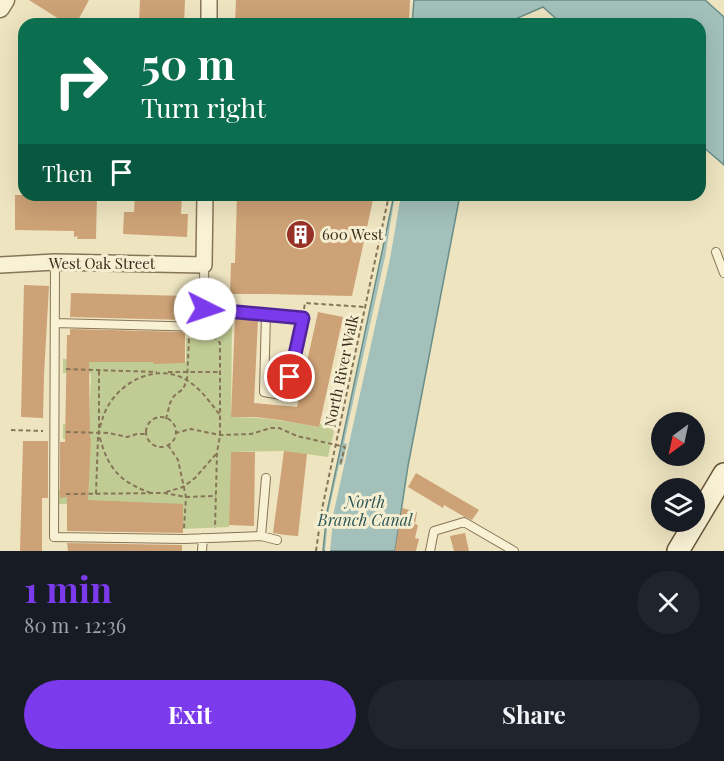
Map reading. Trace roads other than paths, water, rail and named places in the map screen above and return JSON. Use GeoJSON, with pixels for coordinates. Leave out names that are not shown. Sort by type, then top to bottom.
{"type":"FeatureCollection","features":[{"type":"Feature","properties":{"kind":"main road"},"geometry":{"type":"LineString","coordinates":[[678,551],[724,474]]}},
{"type":"Feature","properties":{"kind":"street"},"geometry":{"type":"LineString","coordinates":[[0,8],[5,0]]}},
{"type":"Feature","properties":{"kind":"street"},"geometry":{"type":"LineString","coordinates":[[208,18],[209,0]]}},
{"type":"Feature","properties":{"kind":"street"},"geometry":{"type":"LineString","coordinates":[[204,264],[205,201]]}},
{"type":"Feature","properties":{"kind":"street","name":"West Oak Street"},"geometry":{"type":"LineString","coordinates":[[0,265],[55,262],[204,264]]}},
{"type":"Feature","properties":{"kind":"lane"},"geometry":{"type":"LineString","coordinates":[[716,252],[724,273]]}},
{"type":"Feature","properties":{"kind":"lane"},"geometry":{"type":"LineString","coordinates":[[55,262],[54,537],[261,536],[277,540]]}},
{"type":"Feature","properties":{"kind":"lane"},"geometry":{"type":"LineString","coordinates":[[55,323],[205,327],[204,264]]}},
{"type":"Feature","properties":{"kind":"lane"},"geometry":{"type":"LineString","coordinates":[[205,309],[266,314],[303,318],[286,396],[264,392],[266,314]]}},
{"type":"Feature","properties":{"kind":"lane"},"geometry":{"type":"LineString","coordinates":[[261,536],[266,478]]}},
{"type":"Feature","properties":{"kind":"lane"},"geometry":{"type":"LineString","coordinates":[[430,551],[434,531],[464,522],[514,551]]}},
{"type":"Feature","properties":{"kind":"lane"},"geometry":{"type":"LineString","coordinates":[[202,551],[203,538]]}},
{"type":"Feature","properties":{"kind":"water"},"geometry":{"type":"Polygon","coordinates":[[[414,0],[705,0],[724,17],[724,165],[706,149],[706,18],[555,18],[543,7],[518,18],[412,18],[414,0]]]}},
{"type":"Feature","properties":{"kind":"water","name":"North Branch Canal"},"geometry":{"type":"Polygon","coordinates":[[[393,201],[459,201],[408,466],[395,551],[323,551],[327,512],[393,201]]]}},
{"type":"Feature","properties":{"kind":"place","name":"600 West"},"geometry":{"type":"Point","coordinates":[301,234]}}]}
